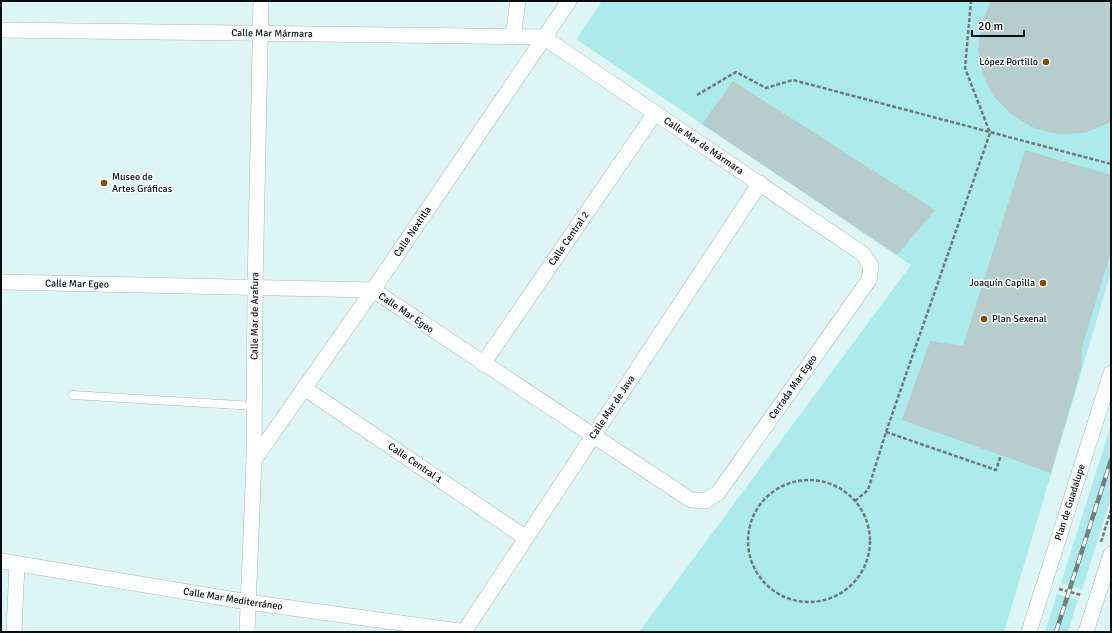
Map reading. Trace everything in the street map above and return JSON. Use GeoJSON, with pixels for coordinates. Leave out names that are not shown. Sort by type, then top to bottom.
{"type":"FeatureCollection","features":[{"type":"Feature","properties":{"kind":"street","name":"Calle Mar de Arafura"},"geometry":{"type":"LineString","coordinates":[[247,632],[254,460],[255,288],[261,1]]}},
{"type":"Feature","properties":{"kind":"street"},"geometry":{"type":"LineString","coordinates":[[513,37],[518,1]]}},
{"type":"Feature","properties":{"kind":"street","name":"Calle Nextitla"},"geometry":{"type":"LineString","coordinates":[[254,460],[569,1]]}},
{"type":"Feature","properties":{"kind":"street","name":"Calle Mar Mármara"},"geometry":{"type":"LineString","coordinates":[[1,30],[543,38]]}},
{"type":"Feature","properties":{"kind":"street","name":"Calle Mar de Mármara"},"geometry":{"type":"LineString","coordinates":[[543,38],[655,112],[863,254]]}},
{"type":"Feature","properties":{"kind":"street","name":"Calle Central 2"},"geometry":{"type":"LineString","coordinates":[[483,364],[655,112]]}},
{"type":"Feature","properties":{"kind":"street","name":"Calle Mar de Java"},"geometry":{"type":"LineString","coordinates":[[465,632],[760,184]]}},
{"type":"Feature","properties":{"kind":"street","name":"Cerrada Mar Egeo"},"geometry":{"type":"LineString","coordinates":[[691,500],[705,501],[718,493],[869,280],[870,266],[863,254]]}},
{"type":"Feature","properties":{"kind":"street","name":"Calle Mar Egeo"},"geometry":{"type":"LineString","coordinates":[[1,282],[372,290],[483,364],[594,434],[691,500]]}},
{"type":"Feature","properties":{"kind":"street","name":"Plan de Guadalupe"},"geometry":{"type":"LineString","coordinates":[[1029,632],[1111,373]]}},
{"type":"Feature","properties":{"kind":"street","name":"Calle Central 1"},"geometry":{"type":"LineString","coordinates":[[304,388],[526,538]]}},
{"type":"Feature","properties":{"kind":"street"},"geometry":{"type":"LineString","coordinates":[[1086,632],[1111,554]]}},
{"type":"Feature","properties":{"kind":"street","name":"Calle Mar Mediterráneo"},"geometry":{"type":"LineString","coordinates":[[1,561],[248,602],[465,632]]}},
{"type":"Feature","properties":{"kind":"street"},"geometry":{"type":"LineString","coordinates":[[14,632],[17,564]]}},
{"type":"Feature","properties":{"kind":"lane"},"geometry":{"type":"LineString","coordinates":[[73,395],[254,406]]}},
{"type":"Feature","properties":{"kind":"path"},"geometry":{"type":"LineString","coordinates":[[855,501],[868,490],[886,432],[990,133],[965,68],[970,1]]}},
{"type":"Feature","properties":{"kind":"path"},"geometry":{"type":"LineString","coordinates":[[697,95],[736,72],[766,88],[793,80],[1111,164]]}},
{"type":"Feature","properties":{"kind":"path"},"geometry":{"type":"LineString","coordinates":[[886,432],[996,470],[1001,455]]}},
{"type":"Feature","properties":{"kind":"path"},"geometry":{"type":"LineString","coordinates":[[799,481],[820,481],[839,488],[855,501],[866,518],[870,537],[868,557],[859,575],[846,590],[828,599],[809,602],[789,599],[772,590],[758,575],[750,557],[748,538],[752,518],[764,500],[780,488],[799,481]]}},
{"type":"Feature","properties":{"kind":"path"},"geometry":{"type":"LineString","coordinates":[[1057,588],[1081,595]]}},
{"type":"Feature","properties":{"kind":"shaded area","name":"Plan Sexenal"},"geometry":{"type":"Polygon","coordinates":[[[602,1],[1111,1],[1111,272],[1004,632],[639,632],[911,265],[576,39],[602,1]]]}},
{"type":"Feature","properties":{"kind":"shaded area"},"geometry":{"type":"Polygon","coordinates":[[[1111,425],[1111,498],[1082,590],[1061,583],[1111,425]]]}},
{"type":"Feature","properties":{"kind":"shaded area"},"geometry":{"type":"Polygon","coordinates":[[[1057,594],[1078,600],[1068,632],[1045,632],[1057,594]]]}},
{"type":"Feature","properties":{"kind":"building","name":"López Portillo"},"geometry":{"type":"Polygon","coordinates":[[[991,1],[1111,1],[1111,122],[1084,133],[1058,134],[1034,128],[1012,115],[994,97],[983,75],[978,50],[981,24],[991,1]]]}},
{"type":"Feature","properties":{"kind":"building"},"geometry":{"type":"Polygon","coordinates":[[[733,81],[935,210],[897,255],[702,124],[733,81]]]}},
{"type":"Feature","properties":{"kind":"building","name":"Joaquín Capilla"},"geometry":{"type":"Polygon","coordinates":[[[1025,150],[1111,175],[1111,252],[1082,347],[1082,366],[1051,473],[902,420],[930,341],[963,346],[1025,150]]]}},
{"type":"Feature","properties":{"kind":"railway"},"geometry":{"type":"LineString","coordinates":[[1056,632],[1111,460]]}},
{"type":"Feature","properties":{"kind":"place","name":"López Portillo"},"geometry":{"type":"Point","coordinates":[1046,62]}},
{"type":"Feature","properties":{"kind":"place","name":"Museo de Artes Gráficas"},"geometry":{"type":"Point","coordinates":[104,183]}},
{"type":"Feature","properties":{"kind":"place","name":"Joaquín Capilla"},"geometry":{"type":"Point","coordinates":[1043,283]}},
{"type":"Feature","properties":{"kind":"place","name":"Plan Sexenal"},"geometry":{"type":"Point","coordinates":[984,319]}}]}
